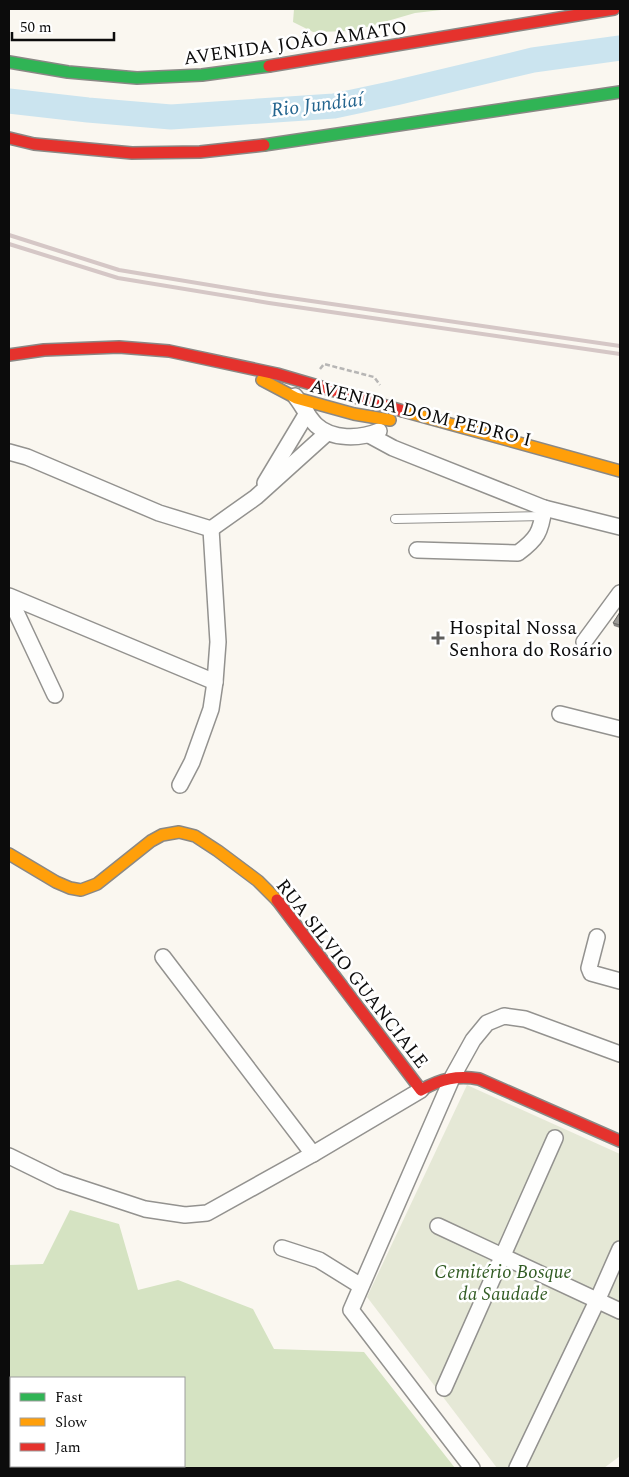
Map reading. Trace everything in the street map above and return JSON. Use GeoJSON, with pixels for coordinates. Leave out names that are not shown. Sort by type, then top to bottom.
{"type":"FeatureCollection","features":[{"type":"Feature","properties":{"kind":"main road","name":"AVENIDA JOÃO AMATO"},"geometry":{"type":"LineString","coordinates":[[9,62],[68,72],[137,78],[202,75],[275,65],[614,9]]}},
{"type":"Feature","properties":{"kind":"main road"},"geometry":{"type":"LineString","coordinates":[[9,138],[34,144],[132,153],[200,152],[300,140],[620,92]]}},
{"type":"Feature","properties":{"kind":"main road","name":"AVENIDA DOM PEDRO I"},"geometry":{"type":"LineString","coordinates":[[9,355],[44,350],[119,347],[169,351],[277,374],[403,419],[620,471]]}},
{"type":"Feature","properties":{"kind":"main road","name":"AVENIDA DOM PEDRO I"},"geometry":{"type":"LineString","coordinates":[[220,361],[265,381],[296,398],[354,414],[403,419]]}},
{"type":"Feature","properties":{"kind":"main road","name":"AVENIDA DOM PEDRO I"},"geometry":{"type":"LineString","coordinates":[[432,431],[620,482]]}},
{"type":"Feature","properties":{"kind":"main road","name":"RUA SILVIO GUANCIALE"},"geometry":{"type":"LineString","coordinates":[[9,854],[56,882],[81,890],[97,884],[162,835],[179,832],[195,836],[258,881],[282,905],[421,1090],[437,1081],[453,1076],[479,1079],[620,1141]]}},
{"type":"Feature","properties":{"kind":"street"},"geometry":{"type":"LineString","coordinates":[[277,374],[315,424],[327,433],[352,437],[369,435],[403,419]]}},
{"type":"Feature","properties":{"kind":"street"},"geometry":{"type":"LineString","coordinates":[[256,496],[278,464],[308,413]]}},
{"type":"Feature","properties":{"kind":"street"},"geometry":{"type":"LineString","coordinates":[[211,529],[256,496],[327,433]]}},
{"type":"Feature","properties":{"kind":"street"},"geometry":{"type":"LineString","coordinates":[[369,435],[401,451],[544,512],[620,527]]}},
{"type":"Feature","properties":{"kind":"street"},"geometry":{"type":"LineString","coordinates":[[9,452],[27,457],[159,513],[211,529]]}},
{"type":"Feature","properties":{"kind":"street"},"geometry":{"type":"LineString","coordinates":[[417,550],[518,553],[537,536],[544,512]]}},
{"type":"Feature","properties":{"kind":"street"},"geometry":{"type":"LineString","coordinates":[[180,786],[192,762],[211,709],[215,682],[218,642],[211,529]]}},
{"type":"Feature","properties":{"kind":"street"},"geometry":{"type":"LineString","coordinates":[[584,642],[620,593]]}},
{"type":"Feature","properties":{"kind":"street"},"geometry":{"type":"LineString","coordinates":[[9,596],[215,682]]}},
{"type":"Feature","properties":{"kind":"street"},"geometry":{"type":"LineString","coordinates":[[9,596],[55,695]]}},
{"type":"Feature","properties":{"kind":"street"},"geometry":{"type":"LineString","coordinates":[[560,714],[620,729]]}},
{"type":"Feature","properties":{"kind":"street"},"geometry":{"type":"LineString","coordinates":[[597,937],[589,968],[591,973],[620,981]]}},
{"type":"Feature","properties":{"kind":"street"},"geometry":{"type":"LineString","coordinates":[[163,956],[313,1154]]}},
{"type":"Feature","properties":{"kind":"street"},"geometry":{"type":"LineString","coordinates":[[472,1468],[351,1310],[453,1076],[473,1040],[487,1023],[504,1016],[525,1019],[620,1054]]}},
{"type":"Feature","properties":{"kind":"street"},"geometry":{"type":"LineString","coordinates":[[9,1156],[60,1181],[145,1209],[185,1215],[207,1213],[313,1154],[421,1090]]}},
{"type":"Feature","properties":{"kind":"street"},"geometry":{"type":"LineString","coordinates":[[444,1388],[555,1138]]}},
{"type":"Feature","properties":{"kind":"street"},"geometry":{"type":"LineString","coordinates":[[438,1226],[620,1311]]}},
{"type":"Feature","properties":{"kind":"street"},"geometry":{"type":"LineString","coordinates":[[282,1248],[320,1260],[361,1286]]}},
{"type":"Feature","properties":{"kind":"street"},"geometry":{"type":"LineString","coordinates":[[517,1468],[620,1249]]}},
{"type":"Feature","properties":{"kind":"lane"},"geometry":{"type":"LineString","coordinates":[[395,519],[544,512]]}},
{"type":"Feature","properties":{"kind":"green space"},"geometry":{"type":"Polygon","coordinates":[[[294,9],[450,9],[415,13],[353,31],[313,32],[293,22],[294,9]]]}},
{"type":"Feature","properties":{"kind":"green space","name":"Cemitério Bosque da Saudade"},"geometry":{"type":"Polygon","coordinates":[[[467,1085],[620,1154],[620,1456],[604,1468],[497,1468],[367,1297],[467,1085]]]}},
{"type":"Feature","properties":{"kind":"green space"},"geometry":{"type":"Polygon","coordinates":[[[70,1210],[119,1224],[138,1290],[178,1280],[253,1309],[274,1349],[364,1352],[455,1468],[164,1467],[185,1467],[185,1377],[9,1378],[9,1265],[43,1264],[70,1210]]]}},
{"type":"Feature","properties":{"kind":"building"},"geometry":{"type":"Polygon","coordinates":[[[620,612],[620,625],[613,623],[620,612]]]}},
{"type":"Feature","properties":{"kind":"waterway","name":"Rio Jundiaí"},"geometry":{"type":"LineString","coordinates":[[9,101],[171,117],[334,106],[533,60],[620,48]]}},
{"type":"Feature","properties":{"kind":"railway"},"geometry":{"type":"LineString","coordinates":[[9,235],[119,270],[270,295],[620,346]]}},
{"type":"Feature","properties":{"kind":"railway"},"geometry":{"type":"LineString","coordinates":[[9,244],[118,278],[269,303],[620,354]]}},
{"type":"Feature","properties":{"kind":"traffic: fast"},"geometry":{"type":"LineString","coordinates":[[9,62],[68,72],[137,78],[202,75],[269,66]]}},
{"type":"Feature","properties":{"kind":"traffic: fast"},"geometry":{"type":"LineString","coordinates":[[264,145],[620,92]]}},
{"type":"Feature","properties":{"kind":"traffic: slow"},"geometry":{"type":"LineString","coordinates":[[262,380],[296,398],[354,414],[390,420]]}},
{"type":"Feature","properties":{"kind":"traffic: slow"},"geometry":{"type":"LineString","coordinates":[[403,411],[620,471]]}},
{"type":"Feature","properties":{"kind":"traffic: slow"},"geometry":{"type":"LineString","coordinates":[[9,854],[56,882],[81,890],[97,884],[151,841],[162,835],[179,832],[195,836],[218,851],[258,881],[277,900]]}},
{"type":"Feature","properties":{"kind":"traffic: jam"},"geometry":{"type":"LineString","coordinates":[[269,66],[614,9]]}},
{"type":"Feature","properties":{"kind":"traffic: jam"},"geometry":{"type":"LineString","coordinates":[[9,138],[34,144],[132,153],[200,152],[264,145]]}},
{"type":"Feature","properties":{"kind":"traffic: jam"},"geometry":{"type":"LineString","coordinates":[[9,355],[44,350],[119,347],[169,351],[277,374],[403,411]]}},
{"type":"Feature","properties":{"kind":"traffic: jam"},"geometry":{"type":"LineString","coordinates":[[277,900],[421,1090],[449,1079],[463,1077],[479,1079],[620,1141]]}},
{"type":"Feature","properties":{"kind":"place","name":"Hospital Nossa Senhora do Rosário"},"geometry":{"type":"Point","coordinates":[438,638]}}]}
